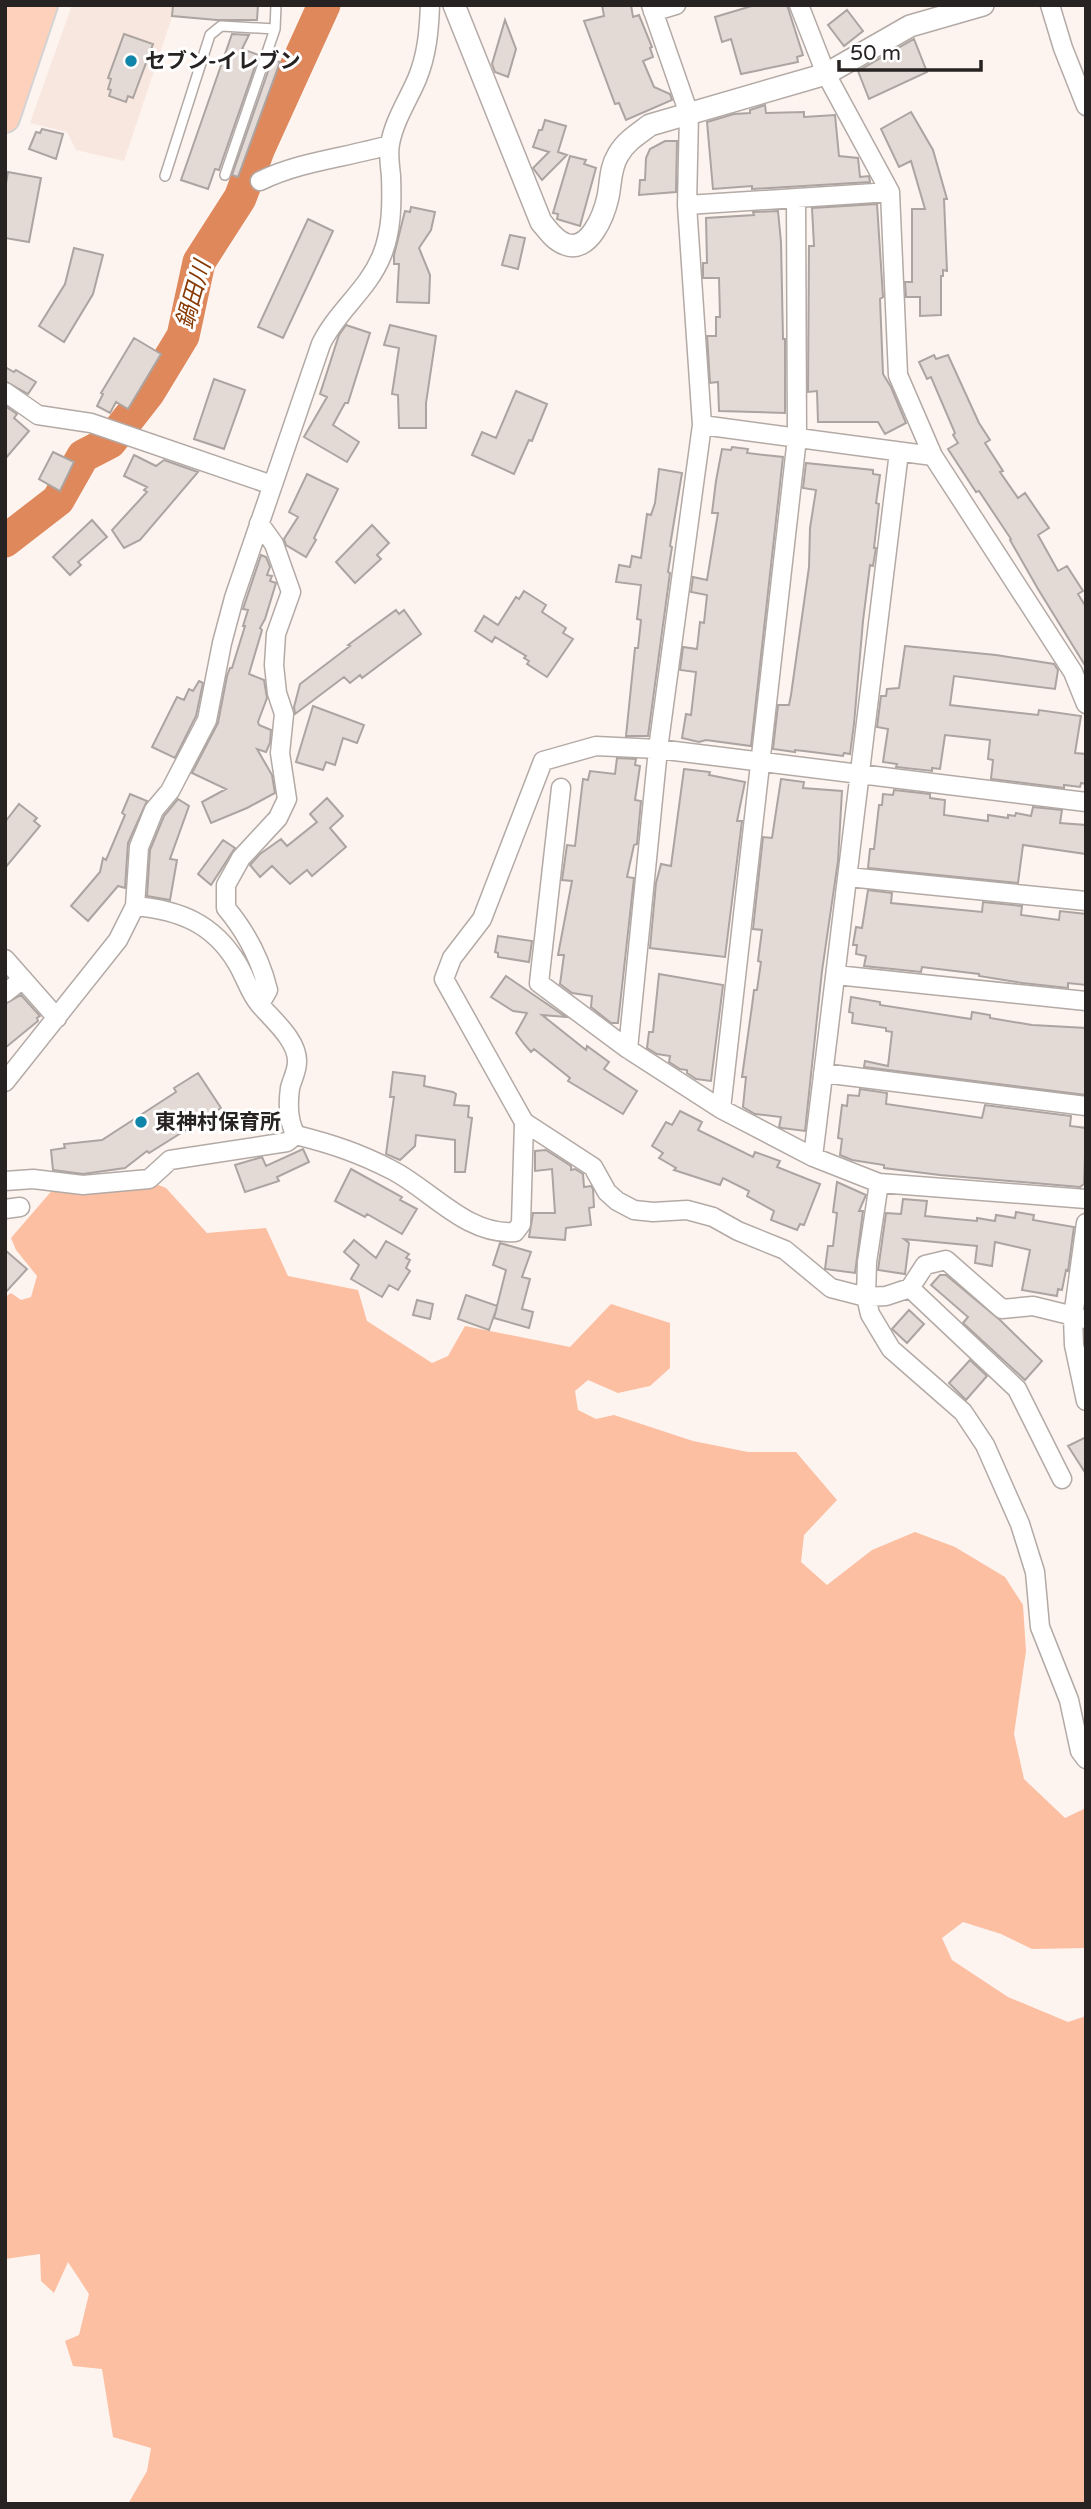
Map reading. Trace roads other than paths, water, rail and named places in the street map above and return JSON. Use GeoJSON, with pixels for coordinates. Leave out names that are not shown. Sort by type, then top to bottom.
{"type":"FeatureCollection","features":[{"type":"Feature","properties":{"kind":"main road"},"geometry":{"type":"LineString","coordinates":[[5,61],[21,5]]}},
{"type":"Feature","properties":{"kind":"main road"},"geometry":{"type":"LineString","coordinates":[[5,118],[43,5]]}},
{"type":"Feature","properties":{"kind":"street"},"geometry":{"type":"LineString","coordinates":[[5,1082],[118,940],[135,906],[139,847],[154,810],[170,791],[208,720],[222,643],[259,523],[321,344],[329,327],[370,280],[382,254],[390,227],[392,200],[389,145],[396,123],[418,77],[429,37],[429,5]]}},
{"type":"Feature","properties":{"kind":"street"},"geometry":{"type":"LineString","coordinates":[[454,5],[541,222],[554,237],[567,245],[580,244],[591,236],[607,199],[611,169],[619,152],[650,125],[826,74],[910,26],[983,5]]}},
{"type":"Feature","properties":{"kind":"street"},"geometry":{"type":"LineString","coordinates":[[628,1049],[658,749],[702,425],[687,205],[689,114],[652,8],[677,5]]}},
{"type":"Feature","properties":{"kind":"street"},"geometry":{"type":"LineString","coordinates":[[799,5],[826,74],[890,192],[898,375],[933,456],[1073,672],[1086,704]]}},
{"type":"Feature","properties":{"kind":"street"},"geometry":{"type":"LineString","coordinates":[[1050,5],[1063,48],[1086,106]]}},
{"type":"Feature","properties":{"kind":"street"},"geometry":{"type":"LineString","coordinates":[[260,181],[284,169],[354,156],[389,145]]}},
{"type":"Feature","properties":{"kind":"street"},"geometry":{"type":"LineString","coordinates":[[687,205],[890,192]]}},
{"type":"Feature","properties":{"kind":"street"},"geometry":{"type":"LineString","coordinates":[[721,1109],[797,438],[796,198]]}},
{"type":"Feature","properties":{"kind":"street"},"geometry":{"type":"LineString","coordinates":[[5,392],[38,415],[91,423],[272,485]]}},
{"type":"Feature","properties":{"kind":"street"},"geometry":{"type":"LineString","coordinates":[[702,425],[933,456]]}},
{"type":"Feature","properties":{"kind":"street"},"geometry":{"type":"LineString","coordinates":[[813,1157],[899,452]]}},
{"type":"Feature","properties":{"kind":"street"},"geometry":{"type":"LineString","coordinates":[[259,523],[274,544],[291,592],[276,634],[274,665],[277,693],[284,714],[280,752],[288,799],[278,818],[241,859],[226,885],[226,908],[244,929],[262,964],[268,990],[260,1004]]}},
{"type":"Feature","properties":{"kind":"street"},"geometry":{"type":"LineString","coordinates":[[1080,1318],[1033,1306],[1002,1309],[946,1260],[925,1265],[910,1288],[887,1296],[866,1297],[831,1288],[785,1250],[738,1231],[713,1217],[687,1210],[634,1210],[607,1192],[593,1167],[524,1122],[444,979],[452,958],[482,919],[543,761],[596,746],[658,749],[1086,802]]}},
{"type":"Feature","properties":{"kind":"street"},"geometry":{"type":"LineString","coordinates":[[561,788],[539,983],[628,1049],[721,1109],[813,1157],[879,1183],[1086,1199]]}},
{"type":"Feature","properties":{"kind":"street"},"geometry":{"type":"LineString","coordinates":[[848,877],[1086,901]]}},
{"type":"Feature","properties":{"kind":"street"},"geometry":{"type":"LineString","coordinates":[[135,906],[177,912],[221,940],[238,965],[248,989],[292,1044],[298,1061],[290,1088],[289,1112],[296,1135],[342,1146],[385,1166],[435,1201],[479,1225],[502,1233],[515,1231],[521,1224],[524,1122]]}},
{"type":"Feature","properties":{"kind":"street"},"geometry":{"type":"LineString","coordinates":[[5,959],[57,1018]]}},
{"type":"Feature","properties":{"kind":"street"},"geometry":{"type":"LineString","coordinates":[[836,975],[1086,1001]]}},
{"type":"Feature","properties":{"kind":"street"},"geometry":{"type":"LineString","coordinates":[[5,993],[23,979]]}},
{"type":"Feature","properties":{"kind":"street"},"geometry":{"type":"LineString","coordinates":[[824,1073],[1086,1106]]}},
{"type":"Feature","properties":{"kind":"street"},"geometry":{"type":"LineString","coordinates":[[5,1181],[33,1179],[83,1185],[149,1179],[170,1160],[287,1142],[296,1135]]}},
{"type":"Feature","properties":{"kind":"street"},"geometry":{"type":"LineString","coordinates":[[879,1183],[867,1262],[866,1297],[870,1314],[891,1349],[964,1412],[985,1445],[1020,1524],[1035,1572],[1040,1627],[1069,1700],[1080,1751],[1086,1759]]}},
{"type":"Feature","properties":{"kind":"street"},"geometry":{"type":"LineString","coordinates":[[1086,1223],[1080,1318],[1074,1345],[1086,1401]]}},
{"type":"Feature","properties":{"kind":"street"},"geometry":{"type":"LineString","coordinates":[[910,1288],[1017,1389],[1062,1479]]}},
{"type":"Feature","properties":{"kind":"lane"},"geometry":{"type":"LineString","coordinates":[[225,174],[275,29],[276,5]]}},
{"type":"Feature","properties":{"kind":"lane"},"geometry":{"type":"LineString","coordinates":[[165,176],[210,35],[221,26],[275,29]]}},
{"type":"Feature","properties":{"kind":"waterway","name":"鍋田川"},"geometry":{"type":"LineString","coordinates":[[5,541],[58,500],[83,456],[110,442],[149,392],[183,336],[199,262],[240,198],[259,148],[324,5]]}},
{"type":"Feature","properties":{"kind":"place","name":"セブン-イレブン"},"geometry":{"type":"Point","coordinates":[131,61]}},
{"type":"Feature","properties":{"kind":"place","name":"東神村保育所"},"geometry":{"type":"Point","coordinates":[141,1122]}}]}
